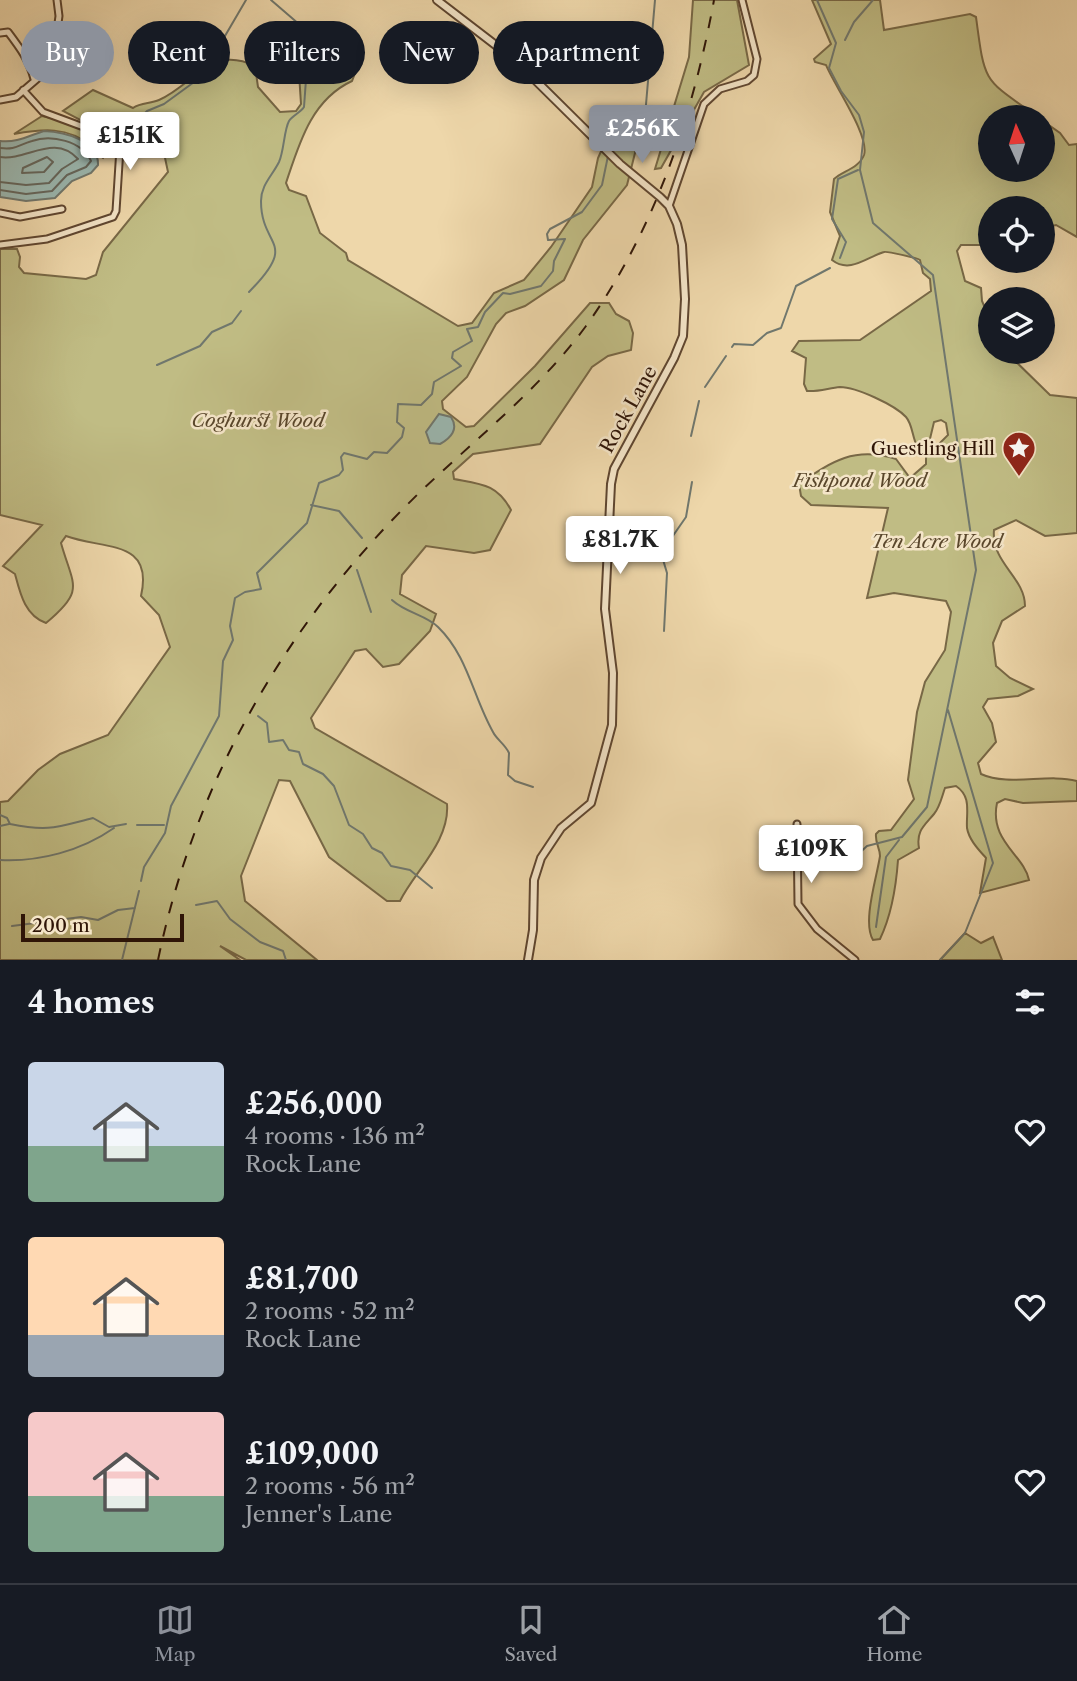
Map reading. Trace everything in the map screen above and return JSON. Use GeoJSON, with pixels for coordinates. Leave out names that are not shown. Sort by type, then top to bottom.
{"type":"FeatureCollection","features":[{"type":"Feature","properties":{"kind":"street"},"geometry":{"type":"LineString","coordinates":[[57,0],[58,21]]}},
{"type":"Feature","properties":{"kind":"street","name":"Rock Lane"},"geometry":{"type":"LineString","coordinates":[[437,0],[515,60],[669,206],[682,245],[685,316],[683,336],[674,358],[614,468],[611,484],[605,609],[613,673],[612,725],[591,803],[561,828],[541,858],[534,880],[533,930],[528,960]]}},
{"type":"Feature","properties":{"kind":"street"},"geometry":{"type":"LineString","coordinates":[[669,206],[704,104],[720,89],[747,81],[754,75],[757,60],[743,0]]}},
{"type":"Feature","properties":{"kind":"street"},"geometry":{"type":"LineString","coordinates":[[0,33],[8,32],[21,49]]}},
{"type":"Feature","properties":{"kind":"street"},"geometry":{"type":"LineString","coordinates":[[0,100],[11,100],[29,84]]}},
{"type":"Feature","properties":{"kind":"street"},"geometry":{"type":"LineString","coordinates":[[0,245],[47,239],[113,217],[117,202],[120,148],[97,132],[43,111],[23,90]]}},
{"type":"Feature","properties":{"kind":"street"},"geometry":{"type":"LineString","coordinates":[[0,213],[20,217],[62,209]]}},
{"type":"Feature","properties":{"kind":"street"},"geometry":{"type":"LineString","coordinates":[[797,824],[798,904],[817,929],[855,960]]}},
{"type":"Feature","properties":{"kind":"green space"},"geometry":{"type":"Polygon","coordinates":[[[693,0],[737,0],[749,65],[704,92],[661,168],[655,169],[689,57],[693,0]]]}},
{"type":"Feature","properties":{"kind":"green space"},"geometry":{"type":"Polygon","coordinates":[[[812,0],[880,0],[884,30],[970,14],[976,17],[982,56],[990,78],[1021,105],[978,105],[978,182],[1055,182],[1055,129],[1069,145],[1077,144],[1077,237],[1055,225],[1055,196],[978,196],[978,245],[961,245],[957,251],[965,281],[979,287],[978,364],[1018,364],[1050,395],[1077,398],[1077,533],[1045,536],[1016,520],[994,530],[994,542],[998,552],[1020,587],[1025,606],[1002,621],[993,643],[996,666],[1010,678],[1033,689],[1018,696],[988,699],[983,707],[992,723],[996,742],[978,763],[981,774],[992,778],[1053,778],[1077,781],[1077,801],[1023,803],[1005,799],[997,803],[998,828],[1029,880],[980,893],[986,858],[968,832],[964,795],[956,786],[945,788],[938,808],[920,833],[919,848],[898,860],[895,891],[888,920],[880,939],[873,940],[869,922],[880,856],[876,834],[879,831],[891,830],[914,799],[908,780],[917,712],[925,682],[945,650],[951,612],[946,601],[894,593],[867,598],[888,508],[811,505],[801,496],[799,484],[844,458],[868,454],[896,459],[910,478],[926,464],[926,457],[948,435],[946,423],[941,420],[934,422],[929,443],[918,448],[906,417],[885,402],[865,393],[840,387],[807,391],[804,384],[806,358],[792,351],[799,341],[860,340],[931,291],[930,279],[923,273],[918,259],[884,252],[852,265],[839,264],[832,260],[840,236],[830,212],[834,179],[862,159],[864,146],[857,123],[826,65],[815,62],[814,59],[831,44],[812,0]]]}},
{"type":"Feature","properties":{"kind":"green space","name":"Coghurst Wood"},"geometry":{"type":"Polygon","coordinates":[[[230,60],[244,63],[244,84],[258,84],[280,112],[296,111],[301,104],[300,84],[347,84],[326,99],[308,125],[286,183],[289,190],[306,196],[320,233],[346,253],[348,260],[458,326],[472,323],[494,293],[524,280],[551,247],[592,187],[598,158],[606,140],[627,134],[638,141],[627,185],[583,240],[564,280],[525,306],[506,313],[496,324],[467,377],[442,401],[443,409],[466,427],[474,426],[535,366],[590,303],[609,303],[616,314],[629,321],[633,333],[631,350],[608,356],[592,367],[540,444],[473,454],[453,472],[454,479],[494,490],[511,510],[490,550],[474,553],[426,546],[402,575],[400,594],[436,614],[430,631],[399,664],[383,667],[366,649],[355,651],[311,718],[315,728],[447,804],[443,831],[400,901],[387,901],[329,857],[290,781],[279,780],[241,876],[245,901],[317,960],[246,960],[220,946],[240,960],[0,960],[0,802],[8,801],[38,770],[60,754],[108,735],[170,647],[159,615],[141,596],[143,578],[140,565],[133,556],[123,550],[66,536],[61,543],[73,587],[67,603],[46,623],[28,609],[15,574],[3,566],[42,525],[0,515],[0,249],[17,249],[19,267],[24,273],[86,279],[96,275],[103,252],[168,172],[164,153],[154,135],[107,134],[63,111],[93,90],[133,108],[159,100],[183,84],[230,84],[230,60]]]}},
{"type":"Feature","properties":{"kind":"green space"},"geometry":{"type":"Polygon","coordinates":[[[42,116],[85,126],[112,145],[103,158],[82,140],[64,132],[45,130],[14,134],[42,116]]]}},
{"type":"Feature","properties":{"kind":"green space"},"geometry":{"type":"Polygon","coordinates":[[[965,933],[981,943],[993,937],[1002,960],[940,960],[965,933]]]}},
{"type":"Feature","properties":{"kind":"water"},"geometry":{"type":"Polygon","coordinates":[[[44,131],[61,133],[87,144],[97,156],[98,165],[91,173],[72,181],[55,198],[26,201],[0,197],[0,141],[17,140],[44,131]]]}},
{"type":"Feature","properties":{"kind":"water"},"geometry":{"type":"Polygon","coordinates":[[[439,414],[451,417],[454,429],[440,444],[430,443],[426,432],[439,414]]]}},
{"type":"Feature","properties":{"kind":"waterway"},"geometry":{"type":"LineString","coordinates":[[120,138],[147,111],[164,104],[201,77],[246,0]]}},
{"type":"Feature","properties":{"kind":"waterway"},"geometry":{"type":"LineString","coordinates":[[249,292],[264,275],[275,253],[263,217],[263,190],[279,162],[289,121],[304,107],[309,38],[307,31],[271,0]]}},
{"type":"Feature","properties":{"kind":"waterway"},"geometry":{"type":"LineString","coordinates":[[141,881],[144,867],[165,833],[171,806],[219,716],[223,661],[233,640],[230,626],[235,598],[245,592],[261,589],[257,573],[307,523],[319,483],[339,475],[343,470],[341,457],[344,453],[367,459],[374,452],[387,453],[402,437],[404,428],[397,422],[398,404],[421,405],[432,394],[434,382],[461,366],[452,358],[453,352],[472,341],[467,329],[478,327],[485,312],[503,293],[510,294],[541,286],[553,271],[554,261],[565,239],[548,240],[547,234],[550,229],[582,212],[602,185],[608,156],[616,146],[626,147],[645,116],[655,0]]}},
{"type":"Feature","properties":{"kind":"waterway"},"geometry":{"type":"LineString","coordinates":[[817,0],[836,43],[829,68],[841,91],[859,115],[864,132],[860,170],[873,223],[933,275],[976,570],[927,807],[902,837],[867,846],[843,868]]}},
{"type":"Feature","properties":{"kind":"waterway"},"geometry":{"type":"LineString","coordinates":[[845,40],[854,22],[873,0]]}},
{"type":"Feature","properties":{"kind":"waterway"},"geometry":{"type":"LineString","coordinates":[[840,258],[846,242],[832,219],[838,179],[858,170]]}},
{"type":"Feature","properties":{"kind":"waterway"},"geometry":{"type":"LineString","coordinates":[[732,347],[734,344],[753,345],[767,333],[781,328],[796,286],[830,268]]}},
{"type":"Feature","properties":{"kind":"waterway"},"geometry":{"type":"LineString","coordinates":[[157,365],[200,346],[212,332],[232,323],[241,311]]}},
{"type":"Feature","properties":{"kind":"waterway"},"geometry":{"type":"LineString","coordinates":[[705,387],[726,356]]}},
{"type":"Feature","properties":{"kind":"waterway"},"geometry":{"type":"LineString","coordinates":[[691,436],[699,401]]}},
{"type":"Feature","properties":{"kind":"waterway"},"geometry":{"type":"LineString","coordinates":[[664,631],[667,573],[661,553],[686,517],[692,482]]}},
{"type":"Feature","properties":{"kind":"waterway"},"geometry":{"type":"LineString","coordinates":[[311,505],[339,511],[362,538]]}},
{"type":"Feature","properties":{"kind":"waterway"},"geometry":{"type":"LineString","coordinates":[[357,570],[371,612]]}},
{"type":"Feature","properties":{"kind":"waterway"},"geometry":{"type":"LineString","coordinates":[[392,600],[433,623],[448,638],[463,664],[486,719],[509,753],[508,775],[515,781],[533,787]]}},
{"type":"Feature","properties":{"kind":"waterway"},"geometry":{"type":"LineString","coordinates":[[940,960],[965,933],[993,863],[948,710]]}},
{"type":"Feature","properties":{"kind":"waterway"},"geometry":{"type":"LineString","coordinates":[[258,716],[267,723],[269,742],[283,740],[289,750],[299,752],[303,764],[323,774],[334,786],[349,825],[363,834],[372,848],[382,853],[391,866],[410,870],[432,888]]}},
{"type":"Feature","properties":{"kind":"waterway"},"geometry":{"type":"LineString","coordinates":[[0,815],[7,818],[10,824],[34,828],[61,826],[93,818],[109,827],[126,824]]}},
{"type":"Feature","properties":{"kind":"waterway"},"geometry":{"type":"LineString","coordinates":[[0,826],[9,824]]}},
{"type":"Feature","properties":{"kind":"waterway"},"geometry":{"type":"LineString","coordinates":[[137,825],[164,825]]}},
{"type":"Feature","properties":{"kind":"waterway"},"geometry":{"type":"LineString","coordinates":[[0,860],[45,857],[74,849],[114,828]]}},
{"type":"Feature","properties":{"kind":"waterway"},"geometry":{"type":"LineString","coordinates":[[876,927],[886,857],[899,840]]}},
{"type":"Feature","properties":{"kind":"waterway"},"geometry":{"type":"LineString","coordinates":[[122,960],[139,891]]}},
{"type":"Feature","properties":{"kind":"waterway"},"geometry":{"type":"LineString","coordinates":[[196,905],[217,901],[230,919],[260,942],[283,951],[286,960]]}},
{"type":"Feature","properties":{"kind":"waterway"},"geometry":{"type":"LineString","coordinates":[[12,926],[81,917],[98,920],[118,910],[135,908]]}},
{"type":"Feature","properties":{"kind":"railway"},"geometry":{"type":"LineString","coordinates":[[158,960],[174,894],[196,830],[222,768],[252,708],[287,651],[326,596],[370,544],[417,495],[548,372],[586,326],[610,289],[632,251],[668,170],[695,86],[714,0]]}},
{"type":"Feature","properties":{"kind":"place","name":"Guestling Hill"},"geometry":{"type":"Point","coordinates":[1019,478]}},
{"type":"Feature","properties":{"kind":"park label","name":"Fishpond Wood"},"geometry":{"type":"Point","coordinates":[860,480]}},
{"type":"Feature","properties":{"kind":"park label","name":"Ten Acre Wood"},"geometry":{"type":"Point","coordinates":[937,541]}}]}
